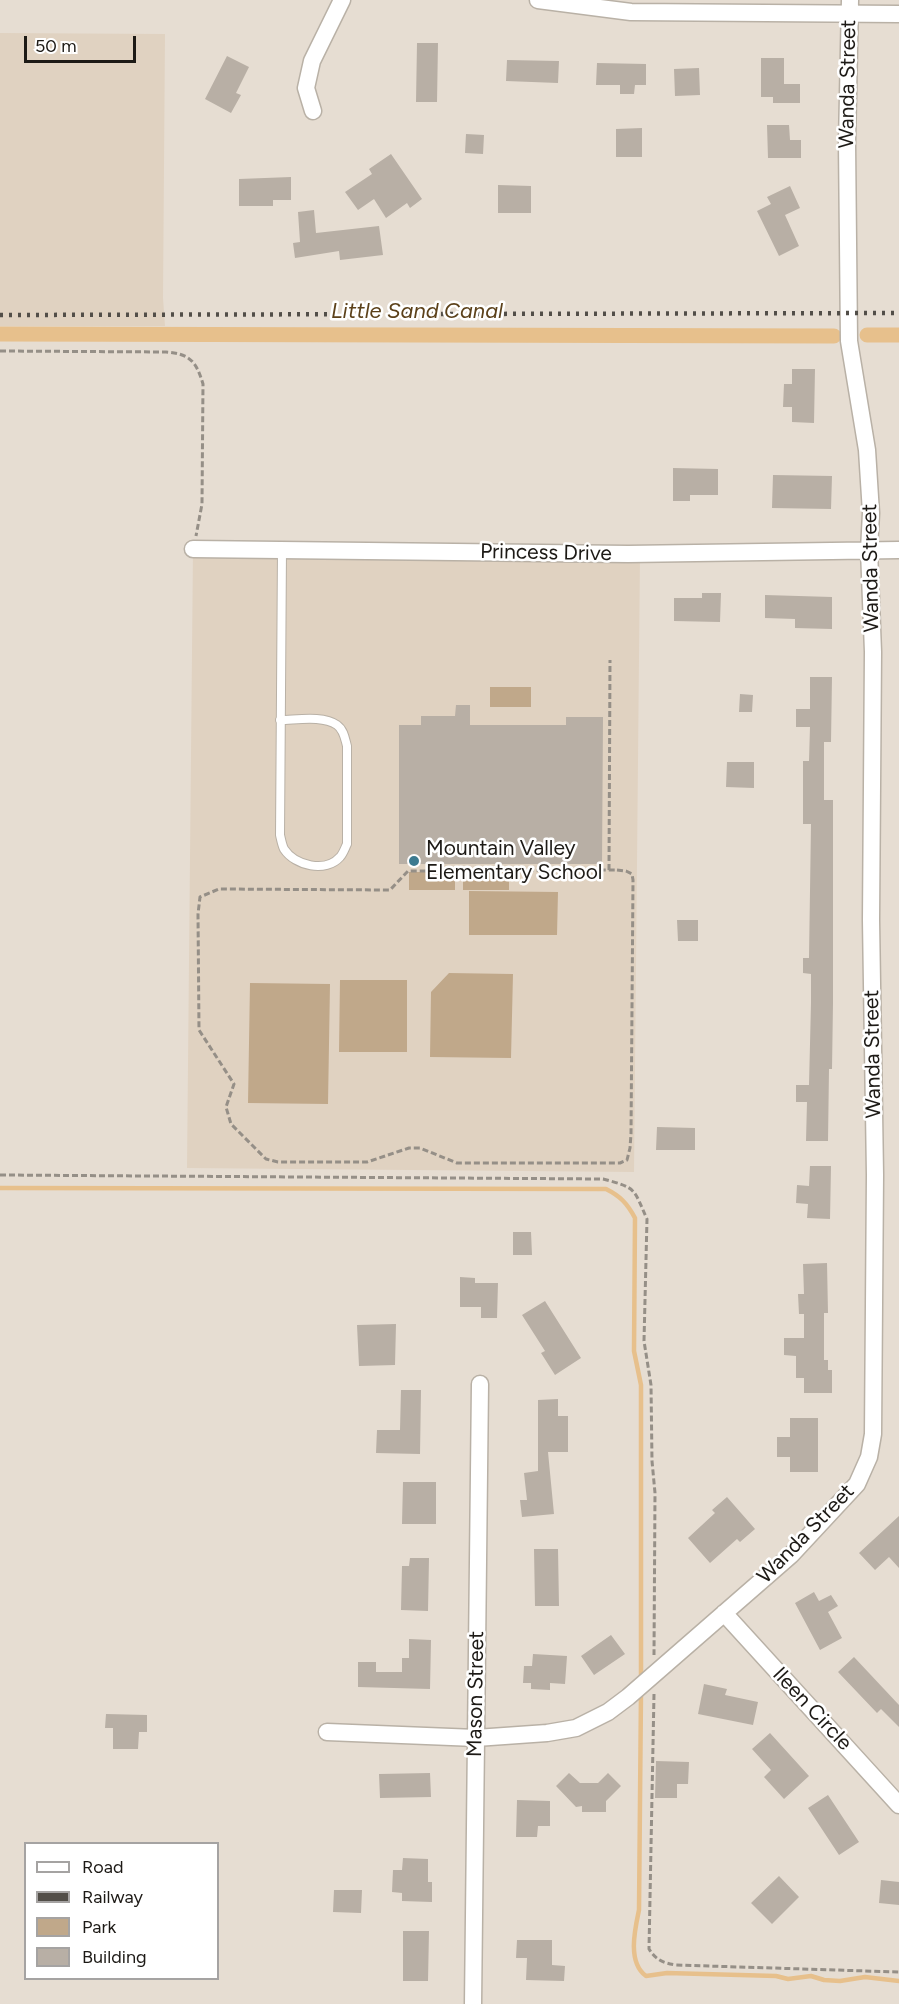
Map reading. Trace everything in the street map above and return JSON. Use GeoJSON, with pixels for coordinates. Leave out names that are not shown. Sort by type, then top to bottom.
{"type":"FeatureCollection","features":[{"type":"Feature","properties":{"kind":"street"},"geometry":{"type":"LineString","coordinates":[[313,111],[306,88],[312,61],[342,0]]}},
{"type":"Feature","properties":{"kind":"street"},"geometry":{"type":"LineString","coordinates":[[538,0],[632,12],[850,7],[899,14]]}},
{"type":"Feature","properties":{"kind":"street","name":"Wanda Street"},"geometry":{"type":"LineString","coordinates":[[327,1732],[476,1738],[547,1733],[576,1728],[608,1712],[791,1555],[857,1484],[869,1457],[873,1434],[875,1175],[871,920],[873,652],[871,513],[867,450],[849,341],[847,143],[850,7]]}},
{"type":"Feature","properties":{"kind":"street","name":"Princess Drive"},"geometry":{"type":"LineString","coordinates":[[193,549],[622,554],[899,550]]}},
{"type":"Feature","properties":{"kind":"street","name":"Mason Street"},"geometry":{"type":"LineString","coordinates":[[472,2004],[480,1384]]}},
{"type":"Feature","properties":{"kind":"street","name":"Ileen Circle"},"geometry":{"type":"LineString","coordinates":[[724,1613],[899,1805]]}},
{"type":"Feature","properties":{"kind":"lane"},"geometry":{"type":"LineString","coordinates":[[280,720],[326,721],[337,725],[344,734],[347,747],[347,844],[341,856],[330,864],[315,866],[296,861],[284,849],[280,835],[280,720],[282,550]]}},
{"type":"Feature","properties":{"kind":"path"},"geometry":{"type":"LineString","coordinates":[[0,351],[166,351],[183,353],[197,366],[203,384],[202,504],[193,549]]}},
{"type":"Feature","properties":{"kind":"path"},"geometry":{"type":"LineString","coordinates":[[609,870],[610,660]]}},
{"type":"Feature","properties":{"kind":"path"},"geometry":{"type":"LineString","coordinates":[[609,870],[626,871],[632,874],[633,880],[631,1141],[627,1160],[620,1163],[457,1163],[420,1148],[409,1148],[368,1162],[278,1162],[266,1159],[231,1124],[226,1107],[234,1084],[199,1030],[198,914],[200,897],[219,889],[390,890],[408,871],[609,870]]}},
{"type":"Feature","properties":{"kind":"path"},"geometry":{"type":"LineString","coordinates":[[0,1175],[603,1179],[629,1185],[640,1200],[647,1219],[644,1341],[651,1385],[652,1461],[655,1493],[649,1949],[655,1958],[675,1965],[899,1972]]}},
{"type":"Feature","properties":{"kind":"shaded area"},"geometry":{"type":"Polygon","coordinates":[[[0,33],[165,34],[163,298],[165,326],[0,326],[0,33]]]}},
{"type":"Feature","properties":{"kind":"shaded area","name":"Mountain Valley Elementary School"},"geometry":{"type":"Polygon","coordinates":[[[193,549],[640,554],[634,1172],[187,1168],[193,549]]]}},
{"type":"Feature","properties":{"kind":"green space"},"geometry":{"type":"Polygon","coordinates":[[[490,687],[531,687],[531,707],[490,707],[490,687]]]}},
{"type":"Feature","properties":{"kind":"green space"},"geometry":{"type":"Polygon","coordinates":[[[409,872],[455,872],[455,890],[409,890],[409,872]]]}},
{"type":"Feature","properties":{"kind":"green space"},"geometry":{"type":"Polygon","coordinates":[[[463,872],[509,872],[509,890],[463,890],[463,872]]]}},
{"type":"Feature","properties":{"kind":"green space"},"geometry":{"type":"Polygon","coordinates":[[[469,891],[558,892],[557,935],[469,935],[469,891]]]}},
{"type":"Feature","properties":{"kind":"green space"},"geometry":{"type":"Polygon","coordinates":[[[449,973],[513,974],[511,1058],[430,1057],[431,992],[449,973]]]}},
{"type":"Feature","properties":{"kind":"green space"},"geometry":{"type":"Polygon","coordinates":[[[340,980],[407,980],[407,1052],[339,1052],[340,980]]]}},
{"type":"Feature","properties":{"kind":"green space"},"geometry":{"type":"Polygon","coordinates":[[[250,983],[330,984],[328,1104],[248,1103],[250,983]]]}},
{"type":"Feature","properties":{"kind":"building"},"geometry":{"type":"Polygon","coordinates":[[[417,43],[438,43],[437,102],[416,102],[417,43]]]}},
{"type":"Feature","properties":{"kind":"building"},"geometry":{"type":"Polygon","coordinates":[[[227,56],[249,67],[236,93],[241,95],[231,113],[205,99],[227,56]]]}},
{"type":"Feature","properties":{"kind":"building"},"geometry":{"type":"Polygon","coordinates":[[[761,58],[784,58],[784,84],[800,84],[800,103],[773,103],[773,97],[761,97],[761,58]]]}},
{"type":"Feature","properties":{"kind":"building"},"geometry":{"type":"Polygon","coordinates":[[[507,60],[559,61],[558,83],[506,81],[507,60]]]}},
{"type":"Feature","properties":{"kind":"building"},"geometry":{"type":"Polygon","coordinates":[[[597,63],[646,64],[646,85],[635,85],[634,94],[620,94],[620,85],[596,85],[597,63]]]}},
{"type":"Feature","properties":{"kind":"building"},"geometry":{"type":"Polygon","coordinates":[[[699,68],[700,95],[675,96],[674,69],[699,68]]]}},
{"type":"Feature","properties":{"kind":"building"},"geometry":{"type":"Polygon","coordinates":[[[767,125],[789,125],[790,140],[801,140],[801,158],[768,158],[767,125]]]}},
{"type":"Feature","properties":{"kind":"building"},"geometry":{"type":"Polygon","coordinates":[[[642,128],[642,157],[616,157],[616,129],[642,128]]]}},
{"type":"Feature","properties":{"kind":"building"},"geometry":{"type":"Polygon","coordinates":[[[466,134],[484,135],[483,154],[465,153],[466,134]]]}},
{"type":"Feature","properties":{"kind":"building"},"geometry":{"type":"Polygon","coordinates":[[[391,154],[422,199],[410,208],[407,203],[386,218],[374,199],[358,210],[345,192],[372,174],[369,169],[391,154]]]}},
{"type":"Feature","properties":{"kind":"building"},"geometry":{"type":"Polygon","coordinates":[[[291,177],[291,200],[273,200],[273,206],[239,206],[239,179],[291,177]]]}},
{"type":"Feature","properties":{"kind":"building"},"geometry":{"type":"Polygon","coordinates":[[[498,185],[531,186],[531,213],[498,213],[498,185]]]}},
{"type":"Feature","properties":{"kind":"building"},"geometry":{"type":"Polygon","coordinates":[[[790,186],[800,208],[785,215],[799,246],[779,256],[757,211],[771,204],[767,197],[790,186]]]}},
{"type":"Feature","properties":{"kind":"building"},"geometry":{"type":"Polygon","coordinates":[[[314,210],[316,233],[379,226],[383,255],[340,260],[339,251],[295,258],[293,243],[300,242],[298,212],[314,210]]]}},
{"type":"Feature","properties":{"kind":"building"},"geometry":{"type":"Polygon","coordinates":[[[792,369],[815,369],[814,423],[792,422],[792,407],[783,407],[784,384],[792,384],[792,369]]]}},
{"type":"Feature","properties":{"kind":"building"},"geometry":{"type":"Polygon","coordinates":[[[673,468],[718,469],[718,495],[690,495],[690,501],[673,501],[673,468]]]}},
{"type":"Feature","properties":{"kind":"building"},"geometry":{"type":"Polygon","coordinates":[[[773,475],[832,476],[831,509],[772,508],[773,475]]]}},
{"type":"Feature","properties":{"kind":"building"},"geometry":{"type":"Polygon","coordinates":[[[702,593],[721,593],[720,622],[674,621],[674,598],[702,598],[702,593]]]}},
{"type":"Feature","properties":{"kind":"building"},"geometry":{"type":"Polygon","coordinates":[[[765,595],[832,597],[832,629],[795,628],[795,619],[765,618],[765,595]]]}},
{"type":"Feature","properties":{"kind":"building"},"geometry":{"type":"Polygon","coordinates":[[[810,677],[832,677],[831,742],[824,742],[824,800],[833,800],[833,1003],[828,1141],[806,1141],[807,1102],[796,1102],[796,1085],[809,1085],[811,974],[803,973],[803,958],[809,958],[811,824],[803,824],[803,761],[809,761],[810,727],[796,727],[796,709],[810,709],[810,677]]]}},
{"type":"Feature","properties":{"kind":"building"},"geometry":{"type":"Polygon","coordinates":[[[740,694],[753,695],[752,712],[739,712],[740,694]]]}},
{"type":"Feature","properties":{"kind":"building"},"geometry":{"type":"Polygon","coordinates":[[[456,705],[470,705],[470,725],[566,725],[566,717],[603,717],[602,864],[399,864],[399,725],[421,725],[421,716],[455,716],[456,705]]]}},
{"type":"Feature","properties":{"kind":"building"},"geometry":{"type":"Polygon","coordinates":[[[727,762],[754,762],[754,788],[726,787],[727,762]]]}},
{"type":"Feature","properties":{"kind":"building"},"geometry":{"type":"Polygon","coordinates":[[[677,920],[698,920],[698,941],[678,941],[677,920]]]}},
{"type":"Feature","properties":{"kind":"building"},"geometry":{"type":"Polygon","coordinates":[[[657,1127],[695,1128],[695,1150],[656,1150],[657,1127]]]}},
{"type":"Feature","properties":{"kind":"building"},"geometry":{"type":"Polygon","coordinates":[[[810,1166],[831,1166],[830,1219],[807,1218],[808,1204],[796,1203],[797,1185],[809,1186],[810,1166]]]}},
{"type":"Feature","properties":{"kind":"building"},"geometry":{"type":"Polygon","coordinates":[[[513,1232],[531,1232],[532,1255],[513,1255],[513,1232]]]}},
{"type":"Feature","properties":{"kind":"building"},"geometry":{"type":"Polygon","coordinates":[[[827,1263],[828,1313],[824,1313],[824,1360],[828,1360],[828,1370],[832,1370],[832,1393],[804,1393],[804,1378],[796,1378],[796,1356],[784,1355],[784,1338],[804,1338],[804,1314],[799,1314],[798,1294],[804,1294],[803,1264],[827,1263]]]}},
{"type":"Feature","properties":{"kind":"building"},"geometry":{"type":"Polygon","coordinates":[[[460,1277],[475,1278],[475,1283],[498,1283],[497,1318],[481,1318],[481,1307],[460,1307],[460,1277]]]}},
{"type":"Feature","properties":{"kind":"building"},"geometry":{"type":"Polygon","coordinates":[[[545,1301],[581,1358],[555,1375],[541,1353],[545,1351],[522,1315],[545,1301]]]}},
{"type":"Feature","properties":{"kind":"building"},"geometry":{"type":"Polygon","coordinates":[[[396,1324],[395,1365],[359,1366],[357,1325],[396,1324]]]}},
{"type":"Feature","properties":{"kind":"building"},"geometry":{"type":"Polygon","coordinates":[[[401,1390],[421,1390],[420,1454],[376,1453],[377,1430],[400,1430],[401,1390]]]}},
{"type":"Feature","properties":{"kind":"building"},"geometry":{"type":"Polygon","coordinates":[[[558,1399],[558,1416],[568,1416],[568,1452],[548,1452],[554,1514],[522,1517],[520,1500],[527,1500],[524,1473],[538,1471],[538,1400],[558,1399]]]}},
{"type":"Feature","properties":{"kind":"building"},"geometry":{"type":"Polygon","coordinates":[[[790,1418],[818,1418],[818,1472],[790,1472],[790,1457],[777,1457],[777,1437],[790,1437],[790,1418]]]}},
{"type":"Feature","properties":{"kind":"building"},"geometry":{"type":"Polygon","coordinates":[[[403,1482],[436,1482],[436,1524],[402,1524],[403,1482]]]}},
{"type":"Feature","properties":{"kind":"building"},"geometry":{"type":"Polygon","coordinates":[[[727,1497],[755,1529],[740,1542],[737,1539],[710,1563],[688,1538],[715,1513],[712,1510],[727,1497]]]}},
{"type":"Feature","properties":{"kind":"building"},"geometry":{"type":"Polygon","coordinates":[[[899,1516],[899,1568],[889,1557],[875,1570],[859,1553],[899,1516]]]}},
{"type":"Feature","properties":{"kind":"building"},"geometry":{"type":"Polygon","coordinates":[[[534,1549],[558,1549],[559,1606],[535,1606],[534,1549]]]}},
{"type":"Feature","properties":{"kind":"building"},"geometry":{"type":"Polygon","coordinates":[[[410,1558],[429,1558],[428,1611],[401,1610],[402,1566],[409,1566],[410,1558]]]}},
{"type":"Feature","properties":{"kind":"building"},"geometry":{"type":"Polygon","coordinates":[[[814,1592],[819,1601],[831,1595],[838,1606],[828,1612],[842,1638],[820,1650],[795,1603],[814,1592]]]}},
{"type":"Feature","properties":{"kind":"building"},"geometry":{"type":"Polygon","coordinates":[[[611,1635],[625,1654],[594,1675],[581,1656],[611,1635]]]}},
{"type":"Feature","properties":{"kind":"building"},"geometry":{"type":"Polygon","coordinates":[[[409,1639],[431,1640],[430,1689],[358,1687],[358,1662],[376,1662],[376,1672],[402,1672],[402,1658],[409,1658],[409,1639]]]}},
{"type":"Feature","properties":{"kind":"building"},"geometry":{"type":"Polygon","coordinates":[[[533,1654],[567,1656],[565,1684],[550,1683],[550,1690],[531,1689],[531,1683],[523,1683],[524,1666],[532,1666],[533,1654]]]}},
{"type":"Feature","properties":{"kind":"building"},"geometry":{"type":"Polygon","coordinates":[[[854,1657],[899,1705],[899,1727],[881,1709],[877,1713],[838,1672],[854,1657]]]}},
{"type":"Feature","properties":{"kind":"building"},"geometry":{"type":"Polygon","coordinates":[[[704,1684],[727,1689],[725,1695],[758,1702],[753,1725],[698,1714],[704,1684]]]}},
{"type":"Feature","properties":{"kind":"building"},"geometry":{"type":"Polygon","coordinates":[[[106,1714],[147,1715],[147,1732],[139,1732],[138,1749],[113,1749],[113,1728],[105,1728],[106,1714]]]}},
{"type":"Feature","properties":{"kind":"building"},"geometry":{"type":"Polygon","coordinates":[[[770,1733],[809,1776],[784,1799],[764,1777],[771,1770],[752,1749],[770,1733]]]}},
{"type":"Feature","properties":{"kind":"building"},"geometry":{"type":"Polygon","coordinates":[[[656,1761],[689,1762],[688,1784],[677,1784],[677,1798],[655,1798],[656,1761]]]}},
{"type":"Feature","properties":{"kind":"building"},"geometry":{"type":"Polygon","coordinates":[[[430,1773],[431,1797],[380,1798],[379,1774],[430,1773]]]}},
{"type":"Feature","properties":{"kind":"building"},"geometry":{"type":"Polygon","coordinates":[[[569,1773],[580,1783],[598,1783],[608,1773],[621,1786],[606,1801],[606,1812],[582,1812],[582,1806],[576,1807],[556,1786],[569,1773]]]}},
{"type":"Feature","properties":{"kind":"building"},"geometry":{"type":"Polygon","coordinates":[[[828,1795],[859,1842],[839,1855],[808,1808],[828,1795]]]}},
{"type":"Feature","properties":{"kind":"building"},"geometry":{"type":"Polygon","coordinates":[[[517,1800],[550,1801],[550,1826],[538,1826],[537,1837],[516,1837],[517,1800]]]}},
{"type":"Feature","properties":{"kind":"building"},"geometry":{"type":"Polygon","coordinates":[[[403,1858],[428,1859],[428,1882],[432,1882],[432,1902],[402,1901],[402,1893],[392,1892],[393,1870],[402,1870],[403,1858]]]}},
{"type":"Feature","properties":{"kind":"building"},"geometry":{"type":"Polygon","coordinates":[[[779,1876],[799,1897],[772,1924],[751,1903],[779,1876]]]}},
{"type":"Feature","properties":{"kind":"building"},"geometry":{"type":"Polygon","coordinates":[[[881,1880],[899,1882],[899,1905],[879,1903],[881,1880]]]}},
{"type":"Feature","properties":{"kind":"building"},"geometry":{"type":"Polygon","coordinates":[[[334,1890],[362,1890],[361,1913],[333,1912],[334,1890]]]}},
{"type":"Feature","properties":{"kind":"building"},"geometry":{"type":"Polygon","coordinates":[[[403,1931],[429,1931],[428,1981],[403,1981],[403,1931]]]}},
{"type":"Feature","properties":{"kind":"building"},"geometry":{"type":"Polygon","coordinates":[[[517,1940],[552,1940],[552,1965],[565,1966],[564,1981],[526,1980],[527,1958],[516,1958],[517,1940]]]}},
{"type":"Feature","properties":{"kind":"waterway","name":"Little Sand Canal"},"geometry":{"type":"LineString","coordinates":[[0,334],[834,336]]}},
{"type":"Feature","properties":{"kind":"waterway","name":"Little Sand Canal"},"geometry":{"type":"LineString","coordinates":[[867,335],[899,335]]}},
{"type":"Feature","properties":{"kind":"waterway"},"geometry":{"type":"LineString","coordinates":[[0,1188],[606,1189],[619,1197],[635,1218],[634,1351],[641,1385],[641,1681]]}},
{"type":"Feature","properties":{"kind":"waterway"},"geometry":{"type":"LineString","coordinates":[[641,1692],[639,1910],[634,1945],[634,1954],[640,1970],[646,1976],[667,1973],[776,1976],[788,1979],[811,1976],[840,1981],[865,1977],[899,1981]]}},
{"type":"Feature","properties":{"kind":"railway"},"geometry":{"type":"LineString","coordinates":[[0,315],[899,313]]}},
{"type":"Feature","properties":{"kind":"place","name":"Mountain Valley Elementary School"},"geometry":{"type":"Point","coordinates":[414,861]}}]}
